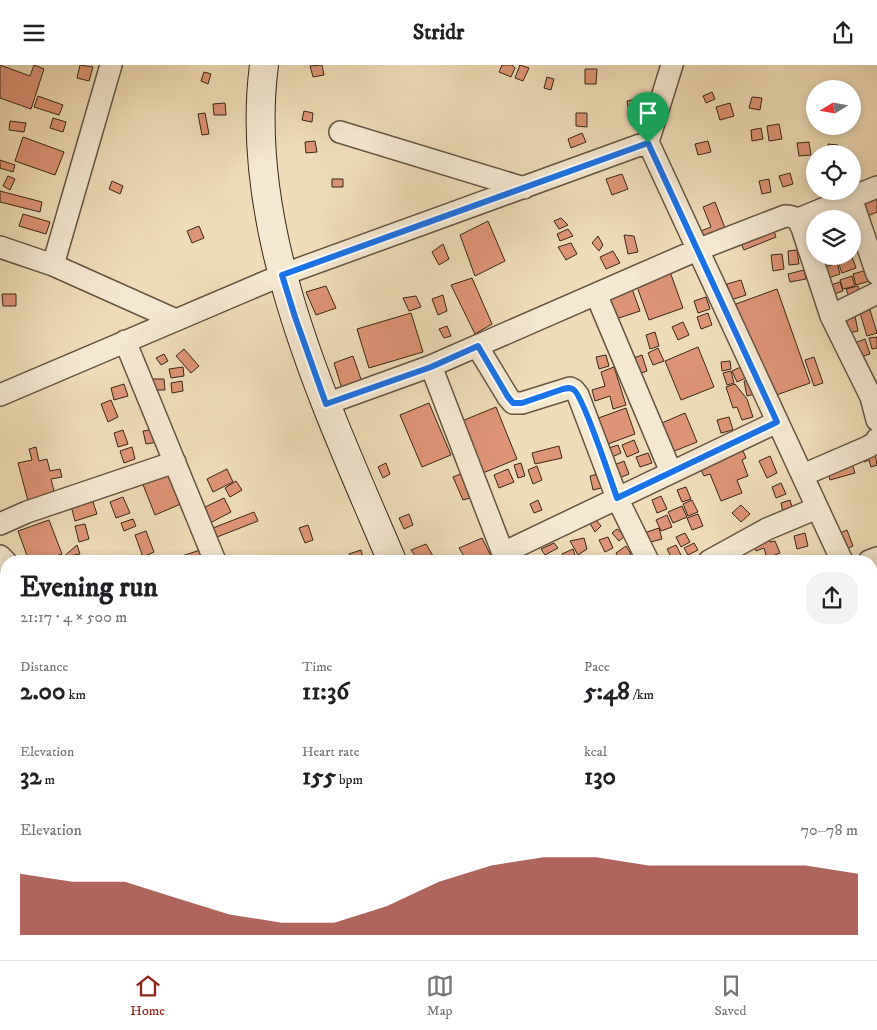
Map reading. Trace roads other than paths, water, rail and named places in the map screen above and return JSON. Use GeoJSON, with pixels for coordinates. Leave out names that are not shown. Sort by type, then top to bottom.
{"type":"FeatureCollection","features":[{"type":"Feature","properties":{"kind":"main road"},"geometry":{"type":"LineString","coordinates":[[264,65],[261,122],[263,167],[282,275],[326,404],[389,555]]}},
{"type":"Feature","properties":{"kind":"street"},"geometry":{"type":"LineString","coordinates":[[53,265],[111,65]]}},
{"type":"Feature","properties":{"kind":"street"},"geometry":{"type":"LineString","coordinates":[[672,65],[648,143],[839,555]]}},
{"type":"Feature","properties":{"kind":"street"},"geometry":{"type":"LineString","coordinates":[[340,132],[524,188]]}},
{"type":"Feature","properties":{"kind":"street"},"geometry":{"type":"LineString","coordinates":[[0,395],[282,275],[648,143]]}},
{"type":"Feature","properties":{"kind":"street"},"geometry":{"type":"LineString","coordinates":[[861,194],[877,187]]}},
{"type":"Feature","properties":{"kind":"street"},"geometry":{"type":"LineString","coordinates":[[798,219],[846,200]]}},
{"type":"Feature","properties":{"kind":"street"},"geometry":{"type":"LineString","coordinates":[[852,200],[877,273]]}},
{"type":"Feature","properties":{"kind":"street"},"geometry":{"type":"LineString","coordinates":[[326,404],[431,367],[697,249],[784,216],[792,216],[798,219],[802,228],[831,316],[871,397],[877,420]]}},
{"type":"Feature","properties":{"kind":"street"},"geometry":{"type":"LineString","coordinates":[[0,247],[53,265],[176,320]]}},
{"type":"Feature","properties":{"kind":"street"},"geometry":{"type":"LineString","coordinates":[[831,316],[877,293]]}},
{"type":"Feature","properties":{"kind":"street"},"geometry":{"type":"LineString","coordinates":[[596,294],[671,472]]}},
{"type":"Feature","properties":{"kind":"street"},"geometry":{"type":"LineString","coordinates":[[125,341],[213,555]]}},
{"type":"Feature","properties":{"kind":"street"},"geometry":{"type":"LineString","coordinates":[[478,346],[513,403],[522,403],[563,389],[570,388],[574,390],[584,408],[617,498],[645,555]]}},
{"type":"Feature","properties":{"kind":"street"},"geometry":{"type":"LineString","coordinates":[[431,367],[503,555]]}},
{"type":"Feature","properties":{"kind":"street"},"geometry":{"type":"LineString","coordinates":[[508,555],[617,498],[777,422]]}},
{"type":"Feature","properties":{"kind":"street"},"geometry":{"type":"LineString","coordinates":[[803,475],[868,447],[876,442],[877,439]]}},
{"type":"Feature","properties":{"kind":"street"},"geometry":{"type":"LineString","coordinates":[[0,523],[27,512],[175,462]]}},
{"type":"Feature","properties":{"kind":"street"},"geometry":{"type":"LineString","coordinates":[[720,555],[767,529],[817,508]]}}]}
